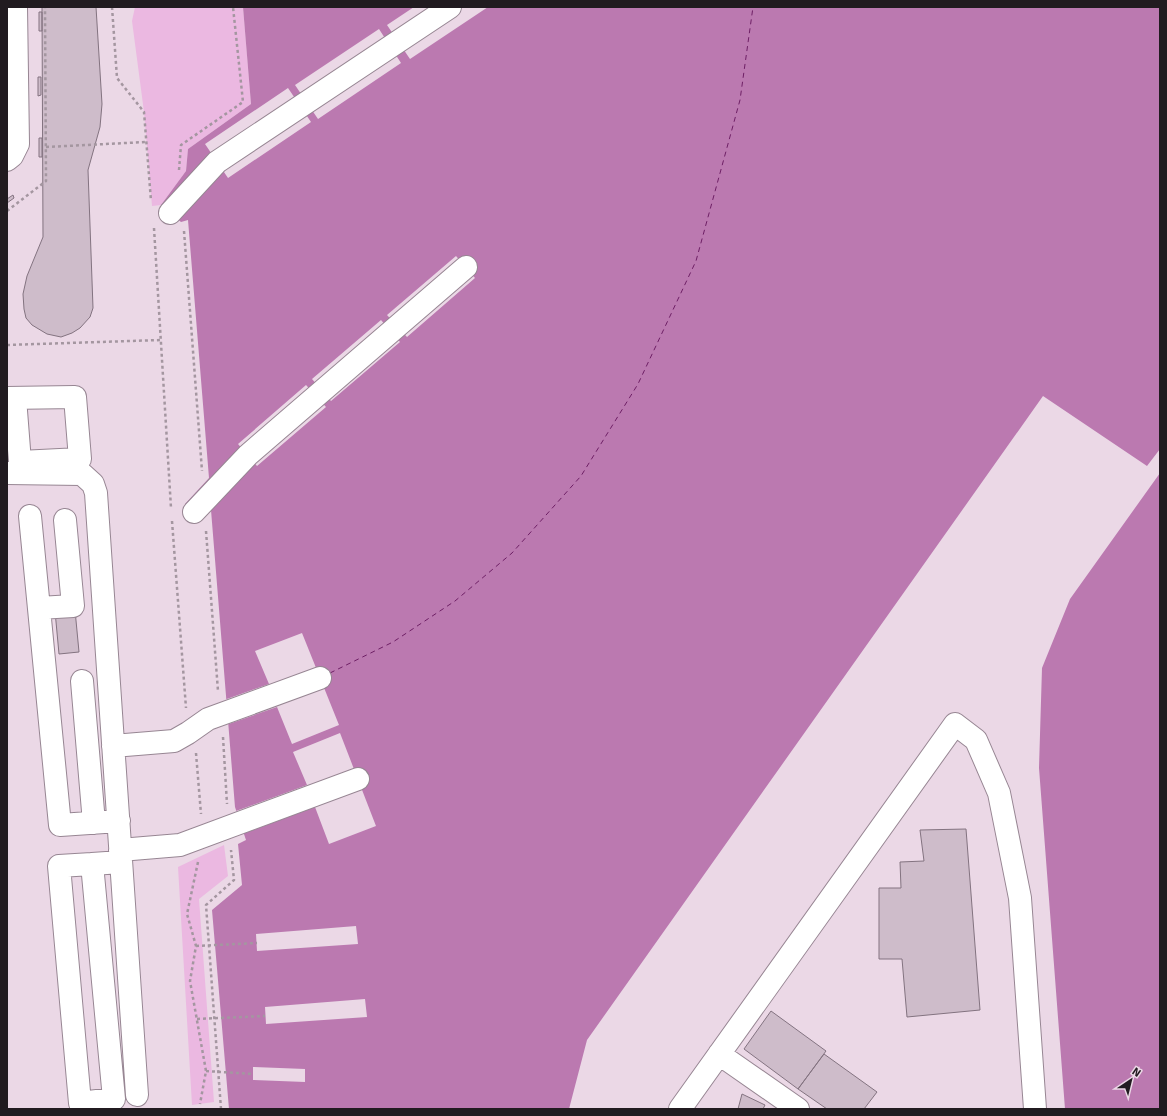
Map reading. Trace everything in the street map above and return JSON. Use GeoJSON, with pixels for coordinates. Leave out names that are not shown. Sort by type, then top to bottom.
{"type":"FeatureCollection","features":[{"type":"Feature","properties":{"kind":"street"},"geometry":{"type":"LineString","coordinates":[[7,160],[12,156],[18,144],[16,7]]}},
{"type":"Feature","properties":{"kind":"street"},"geometry":{"type":"LineString","coordinates":[[165,216],[217,162],[450,7]]}},
{"type":"Feature","properties":{"kind":"street"},"geometry":{"type":"LineString","coordinates":[[192,514],[248,455],[466,268]]}},
{"type":"Feature","properties":{"kind":"street"},"geometry":{"type":"LineString","coordinates":[[7,473],[82,474],[93,484],[96,493],[137,1095]]}},
{"type":"Feature","properties":{"kind":"street"},"geometry":{"type":"LineString","coordinates":[[30,516],[60,825],[118,821]]}},
{"type":"Feature","properties":{"kind":"street"},"geometry":{"type":"LineString","coordinates":[[39,608],[73,606],[65,520]]}},
{"type":"Feature","properties":{"kind":"street"},"geometry":{"type":"LineString","coordinates":[[113,746],[174,741],[208,719],[320,678]]}},
{"type":"Feature","properties":{"kind":"street"},"geometry":{"type":"LineString","coordinates":[[82,681],[94,823]]}},
{"type":"Feature","properties":{"kind":"street"},"geometry":{"type":"LineString","coordinates":[[680,1109],[955,724],[976,740],[1000,793],[1020,898],[1035,1109]]}},
{"type":"Feature","properties":{"kind":"street"},"geometry":{"type":"LineString","coordinates":[[92,864],[114,1099],[80,1103],[59,866],[92,864],[121,856],[180,845],[358,779]]}},
{"type":"Feature","properties":{"kind":"street"},"geometry":{"type":"LineString","coordinates":[[719,1054],[798,1109]]}},
{"type":"Feature","properties":{"kind":"path"},"geometry":{"type":"LineString","coordinates":[[112,7],[117,78],[144,112],[152,206],[184,231],[202,476]]}},
{"type":"Feature","properties":{"kind":"path"},"geometry":{"type":"LineString","coordinates":[[179,171],[181,145],[243,102],[233,7]]}},
{"type":"Feature","properties":{"kind":"path"},"geometry":{"type":"LineString","coordinates":[[46,147],[146,142]]}},
{"type":"Feature","properties":{"kind":"path"},"geometry":{"type":"LineString","coordinates":[[165,216],[161,340],[172,511],[192,514],[218,693]]}},
{"type":"Feature","properties":{"kind":"path"},"geometry":{"type":"LineString","coordinates":[[7,345],[161,340]]}},
{"type":"Feature","properties":{"kind":"path"},"geometry":{"type":"LineString","coordinates":[[172,516],[188,733],[196,752],[203,836],[187,914],[196,946],[190,981],[206,1072],[200,1104]]}},
{"type":"Feature","properties":{"kind":"path"},"geometry":{"type":"LineString","coordinates":[[223,736],[227,805]]}},
{"type":"Feature","properties":{"kind":"path"},"geometry":{"type":"LineString","coordinates":[[221,1109],[206,905],[234,880],[230,842]]}},
{"type":"Feature","properties":{"kind":"path"},"geometry":{"type":"LineString","coordinates":[[196,946],[257,943]]}},
{"type":"Feature","properties":{"kind":"path"},"geometry":{"type":"LineString","coordinates":[[197,1019],[214,1017],[265,1016]]}},
{"type":"Feature","properties":{"kind":"path"},"geometry":{"type":"LineString","coordinates":[[206,1072],[253,1074]]}},
{"type":"Feature","properties":{"kind":"shaded area"},"geometry":{"type":"Polygon","coordinates":[[[135,7],[243,7],[251,104],[188,149],[186,171],[161,205],[152,206],[144,112],[132,21],[135,7]]]}},
{"type":"Feature","properties":{"kind":"shaded area"},"geometry":{"type":"Polygon","coordinates":[[[243,7],[1160,7],[1160,449],[1147,466],[1043,396],[587,1040],[569,1109],[229,1109],[212,910],[242,885],[238,844],[246,840],[235,807],[211,510],[202,519],[185,504],[209,478],[188,220],[181,222],[161,205],[186,171],[188,149],[251,104],[243,7]]]}},
{"type":"Feature","properties":{"kind":"shaded area"},"geometry":{"type":"Polygon","coordinates":[[[1160,473],[1160,1109],[1065,1109],[1039,768],[1042,668],[1070,599],[1160,473]]]}},
{"type":"Feature","properties":{"kind":"shaded area"},"geometry":{"type":"Polygon","coordinates":[[[224,845],[228,876],[199,899],[214,1102],[192,1105],[178,867],[224,845]]]}},
{"type":"Feature","properties":{"kind":"pier"},"geometry":{"type":"Polygon","coordinates":[[[414,7],[488,7],[410,59],[387,25],[414,7]]]}},
{"type":"Feature","properties":{"kind":"pier"},"geometry":{"type":"Polygon","coordinates":[[[379,29],[401,63],[318,119],[295,85],[379,29]]]}},
{"type":"Feature","properties":{"kind":"pier"},"geometry":{"type":"Polygon","coordinates":[[[288,88],[311,122],[228,178],[205,144],[288,88]]]}},
{"type":"Feature","properties":{"kind":"pier"},"geometry":{"type":"Polygon","coordinates":[[[456,256],[475,278],[407,337],[387,315],[456,256]]]}},
{"type":"Feature","properties":{"kind":"pier"},"geometry":{"type":"Polygon","coordinates":[[[381,320],[400,342],[331,401],[312,379],[381,320]]]}},
{"type":"Feature","properties":{"kind":"pier"},"geometry":{"type":"Polygon","coordinates":[[[306,385],[326,407],[257,466],[238,444],[306,385]]]}},
{"type":"Feature","properties":{"kind":"pier"},"geometry":{"type":"Polygon","coordinates":[[[302,633],[339,725],[292,744],[277,707],[226,725],[224,700],[269,684],[255,651],[302,633]]]}},
{"type":"Feature","properties":{"kind":"pier"},"geometry":{"type":"Polygon","coordinates":[[[340,733],[376,826],[329,844],[315,807],[245,833],[236,811],[307,785],[293,752],[340,733]]]}},
{"type":"Feature","properties":{"kind":"pier"},"geometry":{"type":"Polygon","coordinates":[[[356,926],[358,944],[257,951],[256,934],[356,926]]]}},
{"type":"Feature","properties":{"kind":"pier"},"geometry":{"type":"Polygon","coordinates":[[[365,999],[367,1017],[266,1024],[265,1007],[365,999]]]}},
{"type":"Feature","properties":{"kind":"pier"},"geometry":{"type":"Polygon","coordinates":[[[253,1067],[305,1069],[305,1082],[253,1080],[253,1067]]]}},
{"type":"Feature","properties":{"kind":"building"},"geometry":{"type":"Polygon","coordinates":[[[42,7],[96,7],[102,104],[100,127],[88,170],[93,308],[90,317],[80,328],[61,337],[47,334],[32,325],[26,318],[23,294],[27,276],[43,237],[42,7]]]}},
{"type":"Feature","properties":{"kind":"building"},"geometry":{"type":"Polygon","coordinates":[[[39,12],[42,12],[42,31],[39,31],[39,12]]]}},
{"type":"Feature","properties":{"kind":"building"},"geometry":{"type":"Polygon","coordinates":[[[38,77],[41,77],[41,95],[38,96],[38,77]]]}},
{"type":"Feature","properties":{"kind":"building"},"geometry":{"type":"Polygon","coordinates":[[[39,138],[42,138],[42,157],[39,157],[39,138]]]}},
{"type":"Feature","properties":{"kind":"building"},"geometry":{"type":"Polygon","coordinates":[[[13,195],[14,198],[7,203],[7,199],[13,195]]]}},
{"type":"Feature","properties":{"kind":"building"},"geometry":{"type":"Polygon","coordinates":[[[75,610],[79,652],[59,654],[55,611],[75,610]]]}},
{"type":"Feature","properties":{"kind":"building"},"geometry":{"type":"Polygon","coordinates":[[[966,829],[980,1010],[907,1017],[902,959],[879,959],[879,888],[901,888],[900,862],[924,861],[920,830],[966,829]]]}},
{"type":"Feature","properties":{"kind":"building"},"geometry":{"type":"Polygon","coordinates":[[[771,1011],[826,1051],[798,1089],[744,1049],[771,1011]]]}},
{"type":"Feature","properties":{"kind":"building"},"geometry":{"type":"Polygon","coordinates":[[[824,1054],[877,1092],[864,1109],[827,1109],[798,1089],[824,1054]]]}},
{"type":"Feature","properties":{"kind":"building"},"geometry":{"type":"Polygon","coordinates":[[[742,1094],[765,1105],[763,1109],[738,1109],[742,1094]]]}},
{"type":"Feature","properties":{"kind":"ferry route"},"geometry":{"type":"LineString","coordinates":[[330,673],[393,642],[455,601],[512,553],[581,476],[638,384],[696,261],[740,100],[753,7]]}}]}
